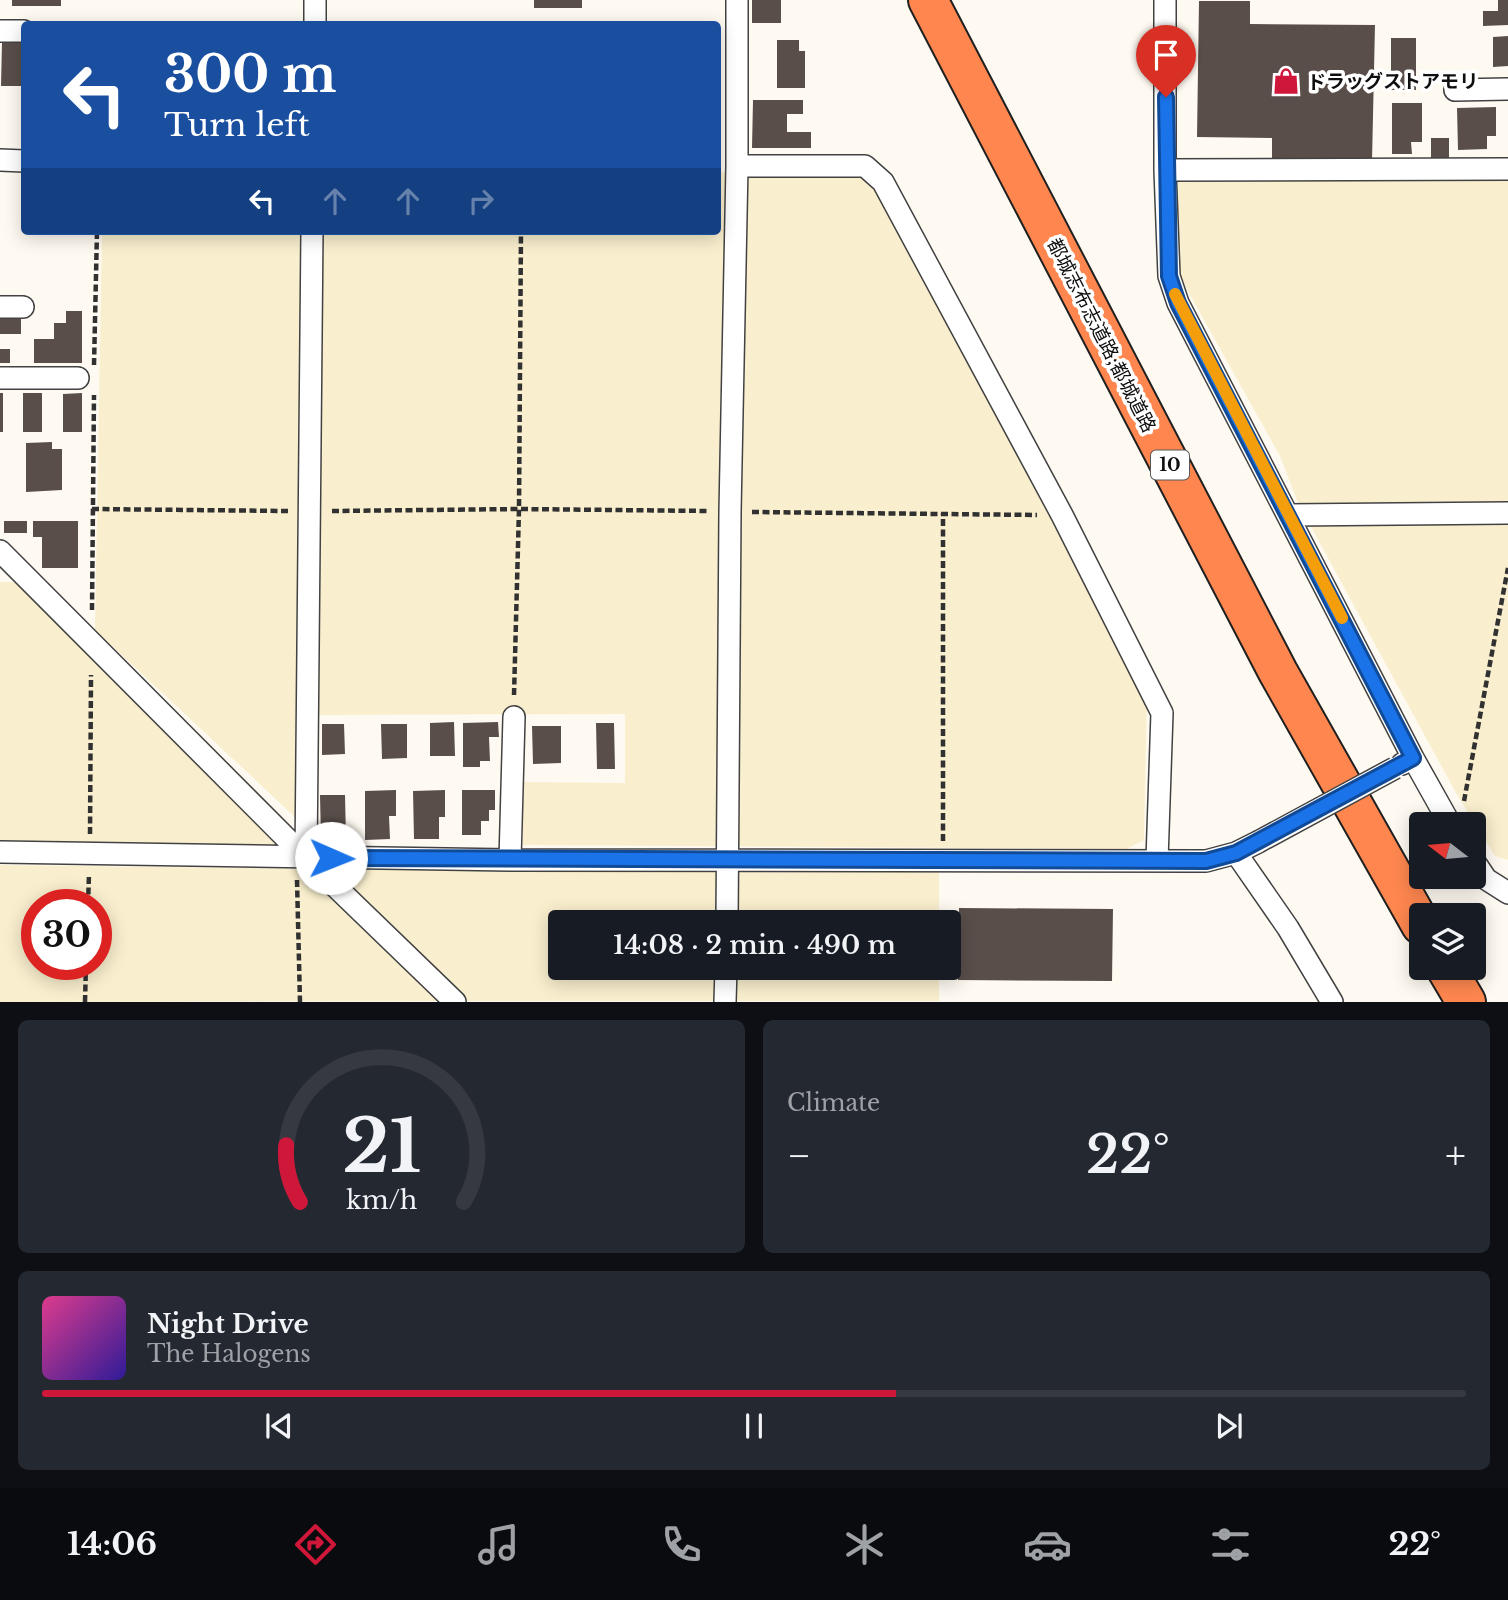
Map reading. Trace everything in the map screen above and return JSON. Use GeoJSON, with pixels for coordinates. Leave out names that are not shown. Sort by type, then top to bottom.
{"type":"FeatureCollection","features":[{"type":"Feature","properties":{"kind":"highway","name":"都城志布志道路;都城道路"},"geometry":{"type":"LineString","coordinates":[[928,0],[1278,672],[1409,904]]}},
{"type":"Feature","properties":{"kind":"highway"},"geometry":{"type":"LineString","coordinates":[[1453,980],[1466,1002]]}},
{"type":"Feature","properties":{"kind":"street"},"geometry":{"type":"LineString","coordinates":[[315,0],[315,21]]}},
{"type":"Feature","properties":{"kind":"street"},"geometry":{"type":"LineString","coordinates":[[727,910],[737,0]]}},
{"type":"Feature","properties":{"kind":"street"},"geometry":{"type":"LineString","coordinates":[[1166,0],[1169,276],[1175,294],[1289,515],[1404,763],[1450,812]]}},
{"type":"Feature","properties":{"kind":"street"},"geometry":{"type":"LineString","coordinates":[[0,31],[21,31]]}},
{"type":"Feature","properties":{"kind":"street"},"geometry":{"type":"LineString","coordinates":[[1455,90],[1508,89]]}},
{"type":"Feature","properties":{"kind":"street"},"geometry":{"type":"LineString","coordinates":[[0,160],[21,161]]}},
{"type":"Feature","properties":{"kind":"street"},"geometry":{"type":"LineString","coordinates":[[737,166],[865,166],[883,182],[1062,515],[1162,713],[1157,860]]}},
{"type":"Feature","properties":{"kind":"street"},"geometry":{"type":"LineString","coordinates":[[1166,170],[1508,169]]}},
{"type":"Feature","properties":{"kind":"street"},"geometry":{"type":"LineString","coordinates":[[301,858],[312,235]]}},
{"type":"Feature","properties":{"kind":"street"},"geometry":{"type":"LineString","coordinates":[[0,307],[23,307]]}},
{"type":"Feature","properties":{"kind":"street"},"geometry":{"type":"LineString","coordinates":[[0,378],[89,377]]}},
{"type":"Feature","properties":{"kind":"street"},"geometry":{"type":"LineString","coordinates":[[1289,515],[1508,513]]}},
{"type":"Feature","properties":{"kind":"street"},"geometry":{"type":"LineString","coordinates":[[0,551],[92,641],[301,858],[455,1002]]}},
{"type":"Feature","properties":{"kind":"street"},"geometry":{"type":"LineString","coordinates":[[510,860],[513,717]]}},
{"type":"Feature","properties":{"kind":"street"},"geometry":{"type":"LineString","coordinates":[[0,852],[510,860],[1206,861],[1236,853],[1404,763]]}},
{"type":"Feature","properties":{"kind":"street"},"geometry":{"type":"LineString","coordinates":[[1236,853],[1288,928],[1332,1002]]}},
{"type":"Feature","properties":{"kind":"street"},"geometry":{"type":"LineString","coordinates":[[1486,880],[1508,893]]}},
{"type":"Feature","properties":{"kind":"street"},"geometry":{"type":"LineString","coordinates":[[725,1002],[726,980]]}},
{"type":"Feature","properties":{"kind":"path"},"geometry":{"type":"LineString","coordinates":[[89,889],[92,641],[89,377],[97,235]]}},
{"type":"Feature","properties":{"kind":"path"},"geometry":{"type":"LineString","coordinates":[[513,717],[519,509],[521,235]]}},
{"type":"Feature","properties":{"kind":"path"},"geometry":{"type":"LineString","coordinates":[[92,509],[519,509],[1062,515]]}},
{"type":"Feature","properties":{"kind":"path"},"geometry":{"type":"LineString","coordinates":[[943,513],[943,859]]}},
{"type":"Feature","properties":{"kind":"path"},"geometry":{"type":"LineString","coordinates":[[1457,812],[1508,568]]}},
{"type":"Feature","properties":{"kind":"path"},"geometry":{"type":"LineString","coordinates":[[300,1002],[301,858]]}},
{"type":"Feature","properties":{"kind":"path"},"geometry":{"type":"LineString","coordinates":[[85,1002],[86,980]]}},
{"type":"Feature","properties":{"kind":"shaded area"},"geometry":{"type":"Polygon","coordinates":[[[721,172],[865,173],[880,184],[975,377],[1147,699],[1144,840],[1127,849],[523,845],[522,782],[625,783],[625,714],[313,715],[320,235],[721,235],[721,172]]]}},
{"type":"Feature","properties":{"kind":"shaded area"},"geometry":{"type":"Polygon","coordinates":[[[1508,176],[1508,860],[1495,856],[1486,841],[1486,812],[1468,812],[1456,793],[1298,503],[1280,456],[1176,270],[1178,180],[1508,176]]]}},
{"type":"Feature","properties":{"kind":"shaded area"},"geometry":{"type":"Polygon","coordinates":[[[102,235],[302,235],[295,817],[95,630],[102,235]]]}},
{"type":"Feature","properties":{"kind":"shaded area"},"geometry":{"type":"Polygon","coordinates":[[[0,582],[18,582],[284,846],[0,843],[0,582]]]}},
{"type":"Feature","properties":{"kind":"shaded area"},"geometry":{"type":"Polygon","coordinates":[[[0,865],[305,869],[438,1001],[0,1002],[0,865]]]}},
{"type":"Feature","properties":{"kind":"shaded area"},"geometry":{"type":"Polygon","coordinates":[[[331,868],[939,872],[939,910],[548,910],[548,980],[939,980],[939,1001],[468,1001],[331,868]]]}},
{"type":"Feature","properties":{"kind":"building"},"geometry":{"type":"Polygon","coordinates":[[[12,0],[61,0],[61,6],[12,6],[12,0]]]}},
{"type":"Feature","properties":{"kind":"building"},"geometry":{"type":"Polygon","coordinates":[[[534,0],[582,0],[582,8],[534,8],[534,0]]]}},
{"type":"Feature","properties":{"kind":"building"},"geometry":{"type":"Polygon","coordinates":[[[752,0],[781,0],[781,23],[752,23],[752,0]]]}},
{"type":"Feature","properties":{"kind":"building"},"geometry":{"type":"Polygon","coordinates":[[[1498,0],[1508,0],[1508,25],[1483,26],[1483,11],[1498,11],[1498,0]]]}},
{"type":"Feature","properties":{"kind":"building","name":"ドラッグストアモリ"},"geometry":{"type":"Polygon","coordinates":[[[1199,1],[1250,1],[1250,24],[1375,25],[1372,161],[1272,160],[1272,138],[1197,137],[1199,1]]]}},
{"type":"Feature","properties":{"kind":"building"},"geometry":{"type":"Polygon","coordinates":[[[1508,36],[1508,66],[1493,67],[1493,37],[1508,36]]]}},
{"type":"Feature","properties":{"kind":"building"},"geometry":{"type":"Polygon","coordinates":[[[1391,38],[1416,38],[1416,90],[1391,90],[1391,38]]]}},
{"type":"Feature","properties":{"kind":"building"},"geometry":{"type":"Polygon","coordinates":[[[777,40],[799,40],[799,51],[805,51],[805,88],[777,88],[777,40]]]}},
{"type":"Feature","properties":{"kind":"building"},"geometry":{"type":"Polygon","coordinates":[[[2,42],[21,42],[21,86],[1,86],[2,42]]]}},
{"type":"Feature","properties":{"kind":"building"},"geometry":{"type":"Polygon","coordinates":[[[753,100],[803,100],[803,114],[787,114],[787,132],[811,132],[811,148],[752,148],[753,100]]]}},
{"type":"Feature","properties":{"kind":"building"},"geometry":{"type":"Polygon","coordinates":[[[1392,103],[1422,103],[1422,142],[1411,142],[1412,154],[1392,154],[1392,103]]]}},
{"type":"Feature","properties":{"kind":"building"},"geometry":{"type":"Polygon","coordinates":[[[1496,107],[1496,136],[1487,136],[1487,149],[1458,150],[1457,108],[1496,107]]]}},
{"type":"Feature","properties":{"kind":"building"},"geometry":{"type":"Polygon","coordinates":[[[1431,138],[1449,138],[1449,159],[1431,159],[1431,138]]]}},
{"type":"Feature","properties":{"kind":"building"},"geometry":{"type":"Polygon","coordinates":[[[66,311],[82,311],[82,363],[34,363],[34,339],[54,339],[54,323],[66,323],[66,311]]]}},
{"type":"Feature","properties":{"kind":"building"},"geometry":{"type":"Polygon","coordinates":[[[0,319],[21,319],[21,334],[0,334],[0,319]]]}},
{"type":"Feature","properties":{"kind":"building"},"geometry":{"type":"Polygon","coordinates":[[[0,349],[10,349],[10,363],[0,363],[0,349]]]}},
{"type":"Feature","properties":{"kind":"building"},"geometry":{"type":"Polygon","coordinates":[[[0,393],[3,393],[3,432],[0,432],[0,393]]]}},
{"type":"Feature","properties":{"kind":"building"},"geometry":{"type":"Polygon","coordinates":[[[23,393],[42,393],[42,432],[23,432],[23,393]]]}},
{"type":"Feature","properties":{"kind":"building"},"geometry":{"type":"Polygon","coordinates":[[[82,393],[82,432],[63,432],[63,394],[82,393]]]}},
{"type":"Feature","properties":{"kind":"building"},"geometry":{"type":"Polygon","coordinates":[[[52,442],[52,449],[62,449],[62,490],[26,492],[26,443],[52,442]]]}},
{"type":"Feature","properties":{"kind":"building"},"geometry":{"type":"Polygon","coordinates":[[[4,521],[27,521],[27,533],[4,533],[4,521]]]}},
{"type":"Feature","properties":{"kind":"building"},"geometry":{"type":"Polygon","coordinates":[[[33,521],[78,521],[78,568],[42,568],[42,537],[33,537],[33,521]]]}},
{"type":"Feature","properties":{"kind":"building"},"geometry":{"type":"Polygon","coordinates":[[[454,722],[455,756],[430,756],[430,723],[454,722]]]}},
{"type":"Feature","properties":{"kind":"building"},"geometry":{"type":"Polygon","coordinates":[[[498,722],[499,737],[489,737],[490,761],[480,761],[480,767],[463,767],[463,723],[498,722]]]}},
{"type":"Feature","properties":{"kind":"building"},"geometry":{"type":"Polygon","coordinates":[[[596,723],[614,723],[615,769],[597,769],[596,723]]]}},
{"type":"Feature","properties":{"kind":"building"},"geometry":{"type":"Polygon","coordinates":[[[322,724],[344,724],[345,754],[322,755],[322,724]]]}},
{"type":"Feature","properties":{"kind":"building"},"geometry":{"type":"Polygon","coordinates":[[[381,724],[407,724],[407,758],[382,759],[381,724]]]}},
{"type":"Feature","properties":{"kind":"building"},"geometry":{"type":"Polygon","coordinates":[[[532,726],[561,726],[561,763],[533,764],[532,726]]]}},
{"type":"Feature","properties":{"kind":"building"},"geometry":{"type":"Polygon","coordinates":[[[396,790],[396,816],[389,816],[390,839],[365,840],[365,791],[396,790]]]}},
{"type":"Feature","properties":{"kind":"building"},"geometry":{"type":"Polygon","coordinates":[[[445,790],[445,817],[439,817],[439,839],[414,839],[413,791],[445,790]]]}},
{"type":"Feature","properties":{"kind":"building"},"geometry":{"type":"Polygon","coordinates":[[[462,790],[495,790],[495,810],[489,810],[489,821],[481,821],[481,835],[462,835],[462,790]]]}},
{"type":"Feature","properties":{"kind":"building"},"geometry":{"type":"Polygon","coordinates":[[[320,795],[345,795],[346,839],[321,840],[320,795]]]}},
{"type":"Feature","properties":{"kind":"building"},"geometry":{"type":"Polygon","coordinates":[[[1113,909],[1112,981],[958,980],[961,980],[959,910],[1113,909]]]}},
{"type":"Feature","properties":{"kind":"slow traffic"},"geometry":{"type":"LineString","coordinates":[[1175,294],[1342,618]]}},
{"type":"Feature","properties":{"kind":"place","name":"ドラッグストアモリ"},"geometry":{"type":"Point","coordinates":[1286,81]}},
{"type":"Feature","properties":{"kind":"route"},"geometry":{"type":"LineString","coordinates":[[331,858],[1206,861],[1236,853],[1413,758],[1178,303],[1169,276],[1166,97]]}}]}
